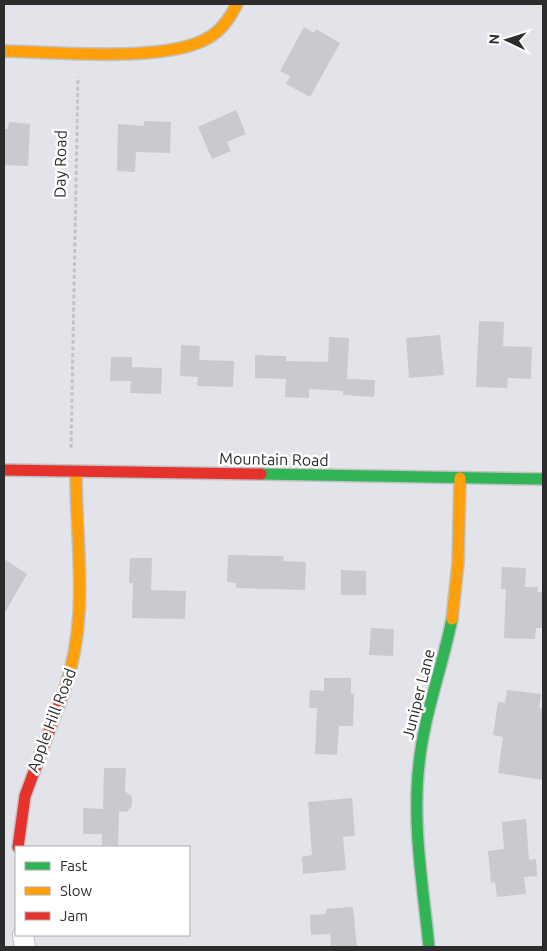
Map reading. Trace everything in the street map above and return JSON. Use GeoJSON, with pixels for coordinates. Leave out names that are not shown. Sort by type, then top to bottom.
{"type":"FeatureCollection","features":[{"type":"Feature","properties":{"kind":"street"},"geometry":{"type":"LineString","coordinates":[[4,52],[140,53],[175,50],[203,42],[224,25],[237,4]]}},
{"type":"Feature","properties":{"kind":"street","name":"Mountain Road"},"geometry":{"type":"LineString","coordinates":[[4,470],[543,479]]}},
{"type":"Feature","properties":{"kind":"street","name":"Apple Hill Road"},"geometry":{"type":"LineString","coordinates":[[18,846],[18,824],[25,788],[67,685],[76,650],[79,621],[79,571],[75,504],[76,472]]}},
{"type":"Feature","properties":{"kind":"street","name":"Juniper Lane"},"geometry":{"type":"LineString","coordinates":[[429,947],[417,808],[419,763],[429,704],[445,658],[454,611],[460,478]]}},
{"type":"Feature","properties":{"kind":"path","name":"Day Road"},"geometry":{"type":"LineString","coordinates":[[71,454],[78,53]]}},
{"type":"Feature","properties":{"kind":"building"},"geometry":{"type":"Polygon","coordinates":[[[304,27],[314,33],[316,29],[340,43],[310,97],[286,84],[290,76],[280,71],[304,27]]]}},
{"type":"Feature","properties":{"kind":"building"},"geometry":{"type":"Polygon","coordinates":[[[236,110],[246,134],[227,142],[231,151],[212,159],[198,127],[236,110]]]}},
{"type":"Feature","properties":{"kind":"building"},"geometry":{"type":"Polygon","coordinates":[[[144,121],[171,122],[170,153],[136,152],[135,172],[117,171],[118,124],[144,126],[144,121]]]}},
{"type":"Feature","properties":{"kind":"building"},"geometry":{"type":"Polygon","coordinates":[[[9,122],[30,124],[28,166],[4,165],[4,129],[8,129],[9,122]]]}},
{"type":"Feature","properties":{"kind":"building"},"geometry":{"type":"Polygon","coordinates":[[[479,321],[504,322],[503,346],[532,347],[531,379],[508,378],[507,388],[476,387],[479,321]]]}},
{"type":"Feature","properties":{"kind":"building"},"geometry":{"type":"Polygon","coordinates":[[[440,335],[444,375],[409,378],[406,338],[440,335]]]}},
{"type":"Feature","properties":{"kind":"building"},"geometry":{"type":"Polygon","coordinates":[[[329,337],[349,338],[347,379],[375,380],[374,397],[343,395],[343,391],[309,389],[309,398],[285,397],[286,379],[255,378],[255,355],[286,356],[286,361],[328,362],[329,337]]]}},
{"type":"Feature","properties":{"kind":"building"},"geometry":{"type":"Polygon","coordinates":[[[181,345],[200,346],[199,360],[234,361],[233,387],[197,386],[198,377],[180,376],[181,345]]]}},
{"type":"Feature","properties":{"kind":"building"},"geometry":{"type":"Polygon","coordinates":[[[111,357],[132,357],[132,367],[162,368],[161,394],[130,393],[131,381],[110,381],[111,357]]]}},
{"type":"Feature","properties":{"kind":"building"},"geometry":{"type":"Polygon","coordinates":[[[228,555],[284,556],[283,561],[306,562],[305,590],[236,588],[236,583],[227,582],[228,555]]]}},
{"type":"Feature","properties":{"kind":"building"},"geometry":{"type":"Polygon","coordinates":[[[130,558],[152,558],[151,590],[186,591],[185,619],[132,618],[133,583],[129,583],[130,558]]]}},
{"type":"Feature","properties":{"kind":"building"},"geometry":{"type":"Polygon","coordinates":[[[4,559],[27,574],[4,614],[4,559]]]}},
{"type":"Feature","properties":{"kind":"building"},"geometry":{"type":"Polygon","coordinates":[[[502,567],[526,568],[525,587],[538,587],[537,592],[543,592],[543,628],[536,628],[535,639],[504,638],[506,589],[501,589],[502,567]]]}},
{"type":"Feature","properties":{"kind":"building"},"geometry":{"type":"Polygon","coordinates":[[[341,570],[366,571],[366,595],[341,595],[341,570]]]}},
{"type":"Feature","properties":{"kind":"building"},"geometry":{"type":"Polygon","coordinates":[[[371,628],[394,629],[393,656],[369,655],[371,628]]]}},
{"type":"Feature","properties":{"kind":"building"},"geometry":{"type":"Polygon","coordinates":[[[324,678],[351,678],[351,694],[354,694],[353,726],[339,726],[337,755],[315,754],[317,708],[309,708],[310,690],[324,691],[324,678]]]}},
{"type":"Feature","properties":{"kind":"building"},"geometry":{"type":"Polygon","coordinates":[[[507,690],[541,694],[539,708],[543,709],[543,780],[498,773],[503,737],[493,735],[498,702],[505,703],[507,690]]]}},
{"type":"Feature","properties":{"kind":"building"},"geometry":{"type":"Polygon","coordinates":[[[104,768],[126,768],[125,791],[132,797],[132,806],[127,812],[119,811],[118,846],[102,845],[102,834],[83,834],[83,808],[103,809],[104,768]]]}},
{"type":"Feature","properties":{"kind":"building"},"geometry":{"type":"Polygon","coordinates":[[[352,798],[355,836],[343,837],[346,870],[303,874],[302,857],[312,855],[308,802],[352,798]]]}},
{"type":"Feature","properties":{"kind":"building"},"geometry":{"type":"Polygon","coordinates":[[[526,819],[529,860],[536,859],[537,876],[524,877],[526,894],[497,897],[495,882],[491,883],[488,851],[504,849],[502,822],[526,819]]]}},
{"type":"Feature","properties":{"kind":"building"},"geometry":{"type":"Polygon","coordinates":[[[353,907],[357,947],[331,947],[330,934],[311,935],[310,915],[326,914],[326,909],[353,907]]]}},
{"type":"Feature","properties":{"kind":"traffic: fast"},"geometry":{"type":"LineString","coordinates":[[261,474],[543,479]]}},
{"type":"Feature","properties":{"kind":"traffic: fast"},"geometry":{"type":"LineString","coordinates":[[429,947],[419,856],[417,787],[421,746],[452,619]]}},
{"type":"Feature","properties":{"kind":"traffic: slow"},"geometry":{"type":"LineString","coordinates":[[4,51],[80,54],[166,51],[189,46],[213,35],[225,24],[237,4]]}},
{"type":"Feature","properties":{"kind":"traffic: slow"},"geometry":{"type":"LineString","coordinates":[[64,691],[77,636],[79,609],[80,582],[76,472]]}},
{"type":"Feature","properties":{"kind":"traffic: slow"},"geometry":{"type":"LineString","coordinates":[[452,619],[458,563],[460,478]]}},
{"type":"Feature","properties":{"kind":"traffic: jam"},"geometry":{"type":"LineString","coordinates":[[4,470],[261,474]]}},
{"type":"Feature","properties":{"kind":"traffic: jam"},"geometry":{"type":"LineString","coordinates":[[18,846],[25,796],[64,691]]}}]}
